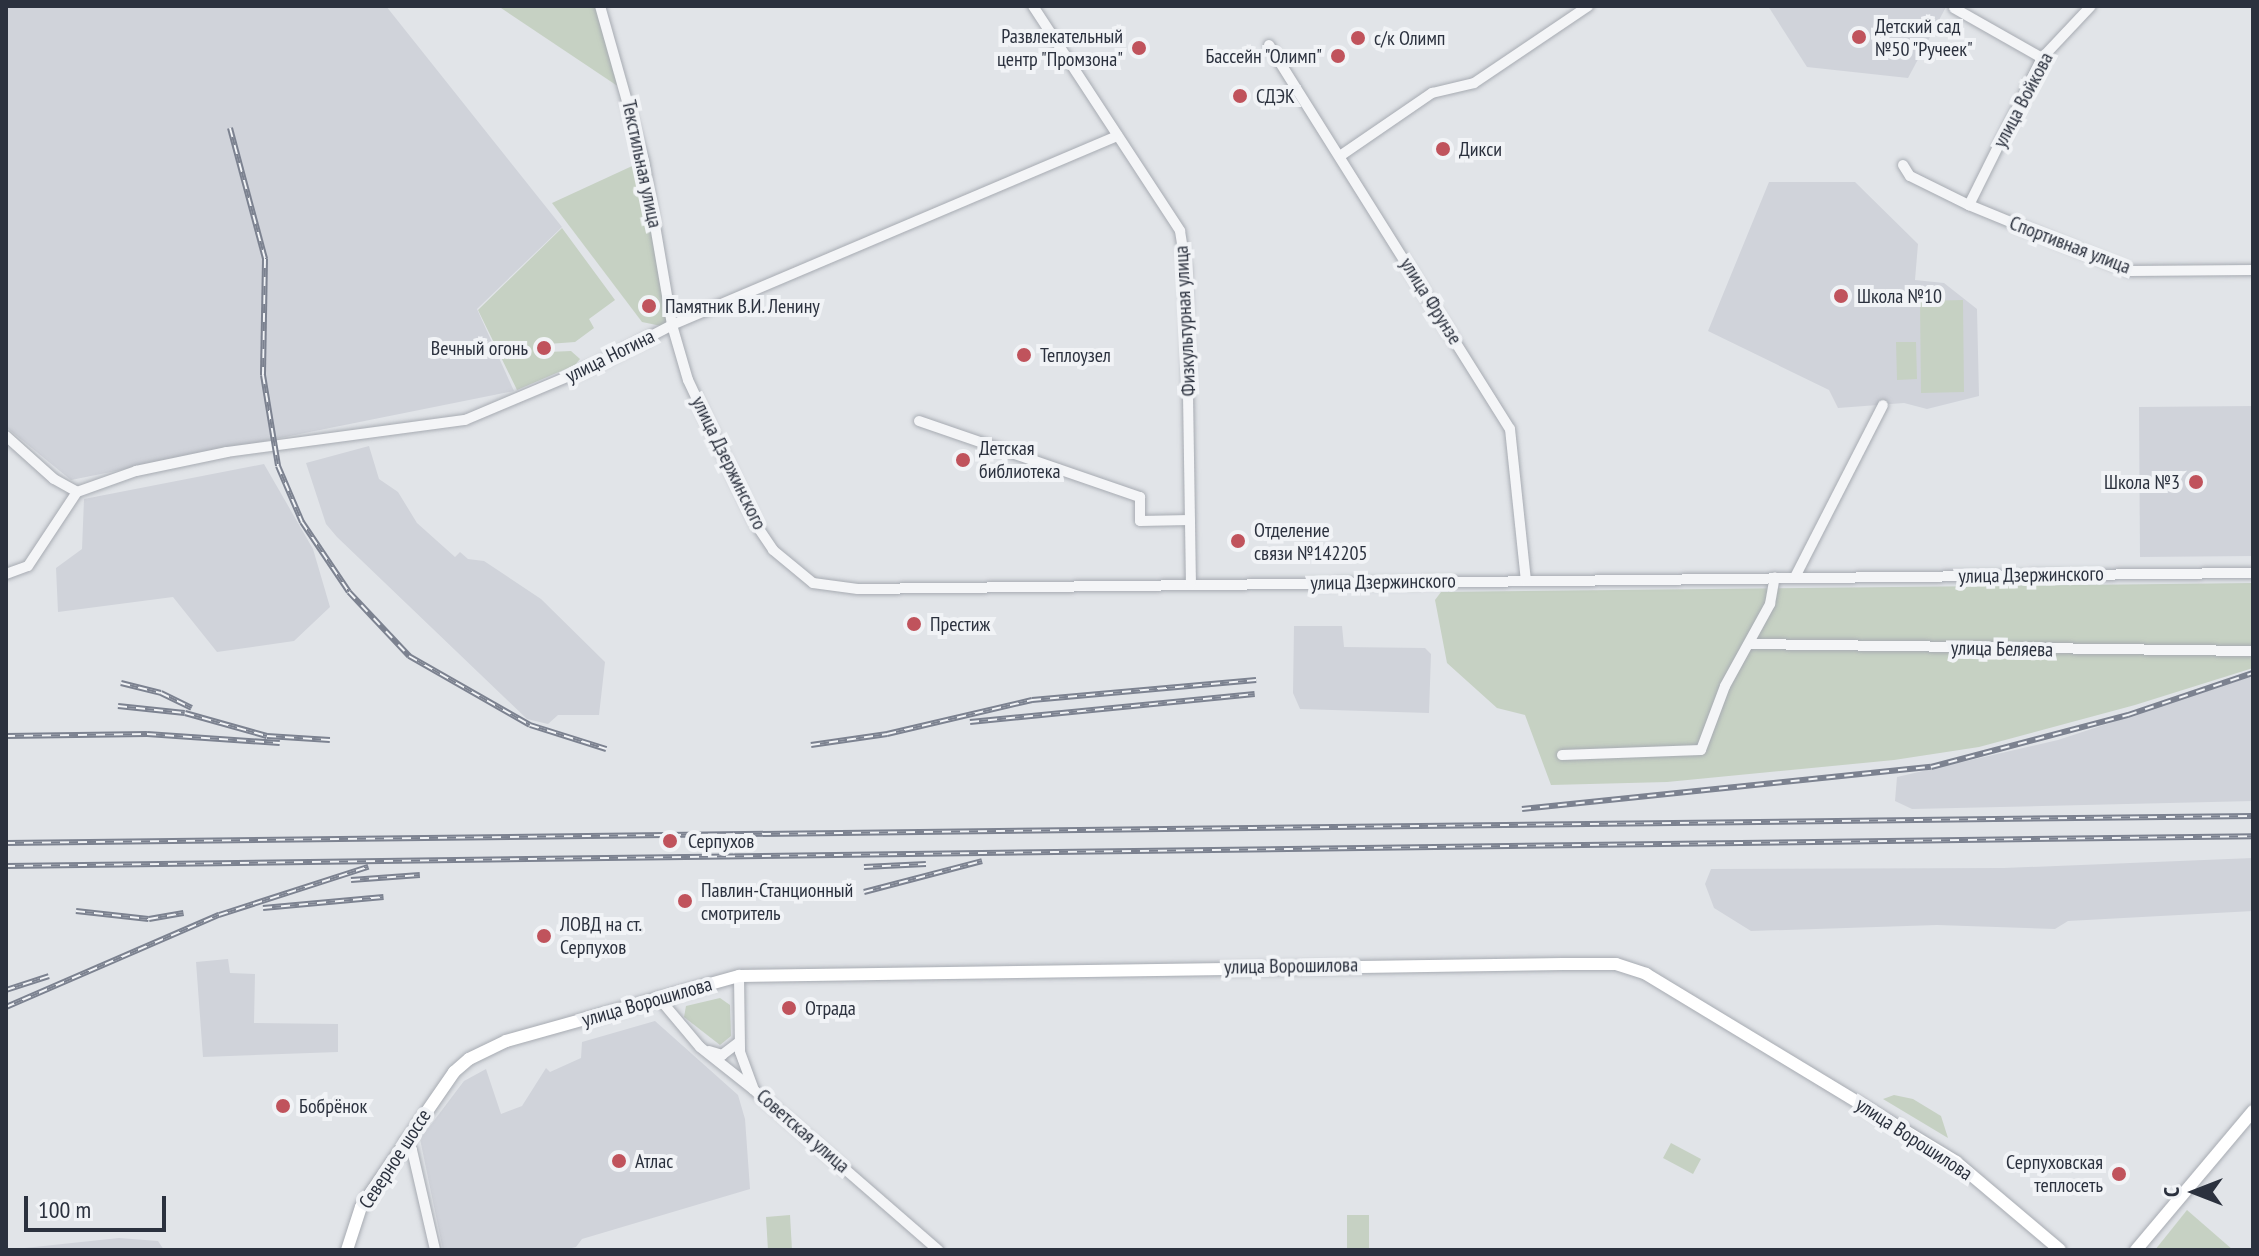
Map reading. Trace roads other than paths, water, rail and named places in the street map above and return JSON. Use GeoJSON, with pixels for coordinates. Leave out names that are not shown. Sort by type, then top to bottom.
{"type":"FeatureCollection","features":[{"type":"Feature","properties":{"kind":"main road","name":"улица Ворошилова"},"geometry":{"type":"LineString","coordinates":[[454,1072],[506,1041],[739,976],[881,970],[1616,964],[1672,989],[1956,1162],[2060,1250]]}},
{"type":"Feature","properties":{"kind":"main road","name":"Северное шоссе"},"geometry":{"type":"LineString","coordinates":[[347,1250],[361,1207],[454,1072]]}},
{"type":"Feature","properties":{"kind":"main road"},"geometry":{"type":"LineString","coordinates":[[2136,1250],[2253,1111]]}},
{"type":"Feature","properties":{"kind":"street","name":"Текстильная улица"},"geometry":{"type":"LineString","coordinates":[[600,6],[644,161],[672,325]]}},
{"type":"Feature","properties":{"kind":"street","name":"Физкультурная улица"},"geometry":{"type":"LineString","coordinates":[[1033,6],[1180,231],[1186,267],[1191,585]]}},
{"type":"Feature","properties":{"kind":"street"},"geometry":{"type":"LineString","coordinates":[[1340,156],[1432,93],[1474,83],[1588,6]]}},
{"type":"Feature","properties":{"kind":"street","name":"улица Войкова"},"geometry":{"type":"LineString","coordinates":[[1969,205],[2042,58],[2091,6]]}},
{"type":"Feature","properties":{"kind":"street"},"geometry":{"type":"LineString","coordinates":[[1954,8],[2042,58]]}},
{"type":"Feature","properties":{"kind":"street","name":"улица Фрунзе"},"geometry":{"type":"LineString","coordinates":[[1269,45],[1510,429],[1523,518],[1526,580]]}},
{"type":"Feature","properties":{"kind":"street","name":"улица Ногина"},"geometry":{"type":"LineString","coordinates":[[77,492],[136,471],[227,452],[465,420],[600,363],[672,325],[1118,136]]}},
{"type":"Feature","properties":{"kind":"street","name":"Спортивная улица"},"geometry":{"type":"LineString","coordinates":[[1903,165],[1910,176],[1969,205],[2130,271],[2253,270]]}},
{"type":"Feature","properties":{"kind":"street","name":"улица Дзержинского"},"geometry":{"type":"LineString","coordinates":[[672,325],[688,380],[757,526],[773,550],[813,583],[858,589],[2253,573]]}},
{"type":"Feature","properties":{"kind":"street"},"geometry":{"type":"LineString","coordinates":[[1795,577],[1883,405]]}},
{"type":"Feature","properties":{"kind":"street"},"geometry":{"type":"LineString","coordinates":[[919,421],[1140,497],[1140,521],[1190,520]]}},
{"type":"Feature","properties":{"kind":"street"},"geometry":{"type":"LineString","coordinates":[[6,436],[54,479],[77,492],[28,566],[6,574]]}},
{"type":"Feature","properties":{"kind":"street"},"geometry":{"type":"LineString","coordinates":[[1562,755],[1697,752],[1725,686],[1770,604],[1775,577]]}},
{"type":"Feature","properties":{"kind":"street","name":"улица Беляева"},"geometry":{"type":"LineString","coordinates":[[1750,644],[2253,651]]}},
{"type":"Feature","properties":{"kind":"street","name":"Советская улица"},"geometry":{"type":"LineString","coordinates":[[739,976],[742,1061],[754,1090],[938,1250]]}},
{"type":"Feature","properties":{"kind":"street"},"geometry":{"type":"LineString","coordinates":[[658,997],[700,1047],[754,1090]]}},
{"type":"Feature","properties":{"kind":"street"},"geometry":{"type":"LineString","coordinates":[[700,1047],[722,1055],[736,1048],[741,1037]]}},
{"type":"Feature","properties":{"kind":"street"},"geometry":{"type":"LineString","coordinates":[[404,1141],[412,1150],[435,1250]]}},
{"type":"Feature","properties":{"kind":"railway"},"geometry":{"type":"LineString","coordinates":[[230,128],[265,259],[263,375],[278,466],[302,522],[349,592],[409,656],[530,725],[606,749]]}},
{"type":"Feature","properties":{"kind":"railway"},"geometry":{"type":"LineString","coordinates":[[1522,809],[1931,767],[2128,715],[2253,673]]}},
{"type":"Feature","properties":{"kind":"railway"},"geometry":{"type":"LineString","coordinates":[[811,745],[887,734],[1032,700],[1256,680]]}},
{"type":"Feature","properties":{"kind":"railway"},"geometry":{"type":"LineString","coordinates":[[121,683],[161,693],[192,708]]}},
{"type":"Feature","properties":{"kind":"railway"},"geometry":{"type":"LineString","coordinates":[[970,722],[1255,694]]}},
{"type":"Feature","properties":{"kind":"railway"},"geometry":{"type":"LineString","coordinates":[[118,706],[185,713],[267,736],[330,740]]}},
{"type":"Feature","properties":{"kind":"railway"},"geometry":{"type":"LineString","coordinates":[[6,736],[147,734],[280,743]]}},
{"type":"Feature","properties":{"kind":"railway"},"geometry":{"type":"LineString","coordinates":[[6,843],[2253,816]]}},
{"type":"Feature","properties":{"kind":"railway"},"geometry":{"type":"LineString","coordinates":[[6,866],[2253,836]]}},
{"type":"Feature","properties":{"kind":"railway"},"geometry":{"type":"LineString","coordinates":[[864,892],[982,861]]}},
{"type":"Feature","properties":{"kind":"railway"},"geometry":{"type":"LineString","coordinates":[[864,867],[926,864]]}},
{"type":"Feature","properties":{"kind":"railway"},"geometry":{"type":"LineString","coordinates":[[6,1007],[219,915],[368,867]]}},
{"type":"Feature","properties":{"kind":"railway"},"geometry":{"type":"LineString","coordinates":[[351,880],[420,875]]}},
{"type":"Feature","properties":{"kind":"railway"},"geometry":{"type":"LineString","coordinates":[[263,908],[384,897]]}},
{"type":"Feature","properties":{"kind":"railway"},"geometry":{"type":"LineString","coordinates":[[76,911],[149,919],[183,913]]}},
{"type":"Feature","properties":{"kind":"railway"},"geometry":{"type":"LineString","coordinates":[[6,990],[49,976]]}},
{"type":"Feature","properties":{"kind":"place","name":"Детский сад №50 \"Ручеек\""},"geometry":{"type":"Point","coordinates":[1859,37]}},
{"type":"Feature","properties":{"kind":"place","name":"с/к Олимп"},"geometry":{"type":"Point","coordinates":[1358,38]}},
{"type":"Feature","properties":{"kind":"place","name":"Развлекательный центр \"Промзона\""},"geometry":{"type":"Point","coordinates":[1139,48]}},
{"type":"Feature","properties":{"kind":"place","name":"Бассейн \"Олимп\""},"geometry":{"type":"Point","coordinates":[1338,56]}},
{"type":"Feature","properties":{"kind":"place","name":"СДЭК"},"geometry":{"type":"Point","coordinates":[1240,96]}},
{"type":"Feature","properties":{"kind":"place","name":"Дикси"},"geometry":{"type":"Point","coordinates":[1443,149]}},
{"type":"Feature","properties":{"kind":"place","name":"Школа №10"},"geometry":{"type":"Point","coordinates":[1841,296]}},
{"type":"Feature","properties":{"kind":"place","name":"Памятник В.И. Ленину"},"geometry":{"type":"Point","coordinates":[649,306]}},
{"type":"Feature","properties":{"kind":"place","name":"Вечный огонь"},"geometry":{"type":"Point","coordinates":[544,348]}},
{"type":"Feature","properties":{"kind":"place","name":"Теплоузел"},"geometry":{"type":"Point","coordinates":[1024,355]}},
{"type":"Feature","properties":{"kind":"place","name":"Детская библиотека"},"geometry":{"type":"Point","coordinates":[963,460]}},
{"type":"Feature","properties":{"kind":"place","name":"Школа №3"},"geometry":{"type":"Point","coordinates":[2196,482]}},
{"type":"Feature","properties":{"kind":"place","name":"Отделение связи №142205"},"geometry":{"type":"Point","coordinates":[1238,541]}},
{"type":"Feature","properties":{"kind":"place","name":"Престиж"},"geometry":{"type":"Point","coordinates":[914,624]}},
{"type":"Feature","properties":{"kind":"place","name":"Серпухов"},"geometry":{"type":"Point","coordinates":[670,841]}},
{"type":"Feature","properties":{"kind":"place","name":"Павлин-Станционный смотритель"},"geometry":{"type":"Point","coordinates":[685,901]}},
{"type":"Feature","properties":{"kind":"place","name":"ЛОВД на ст. Серпухов"},"geometry":{"type":"Point","coordinates":[544,936]}},
{"type":"Feature","properties":{"kind":"place","name":"Отрада"},"geometry":{"type":"Point","coordinates":[789,1008]}},
{"type":"Feature","properties":{"kind":"place","name":"Бобрёнок"},"geometry":{"type":"Point","coordinates":[283,1106]}},
{"type":"Feature","properties":{"kind":"place","name":"Атлас"},"geometry":{"type":"Point","coordinates":[619,1161]}},
{"type":"Feature","properties":{"kind":"place","name":"Серпуховская теплосеть"},"geometry":{"type":"Point","coordinates":[2119,1174]}}]}
